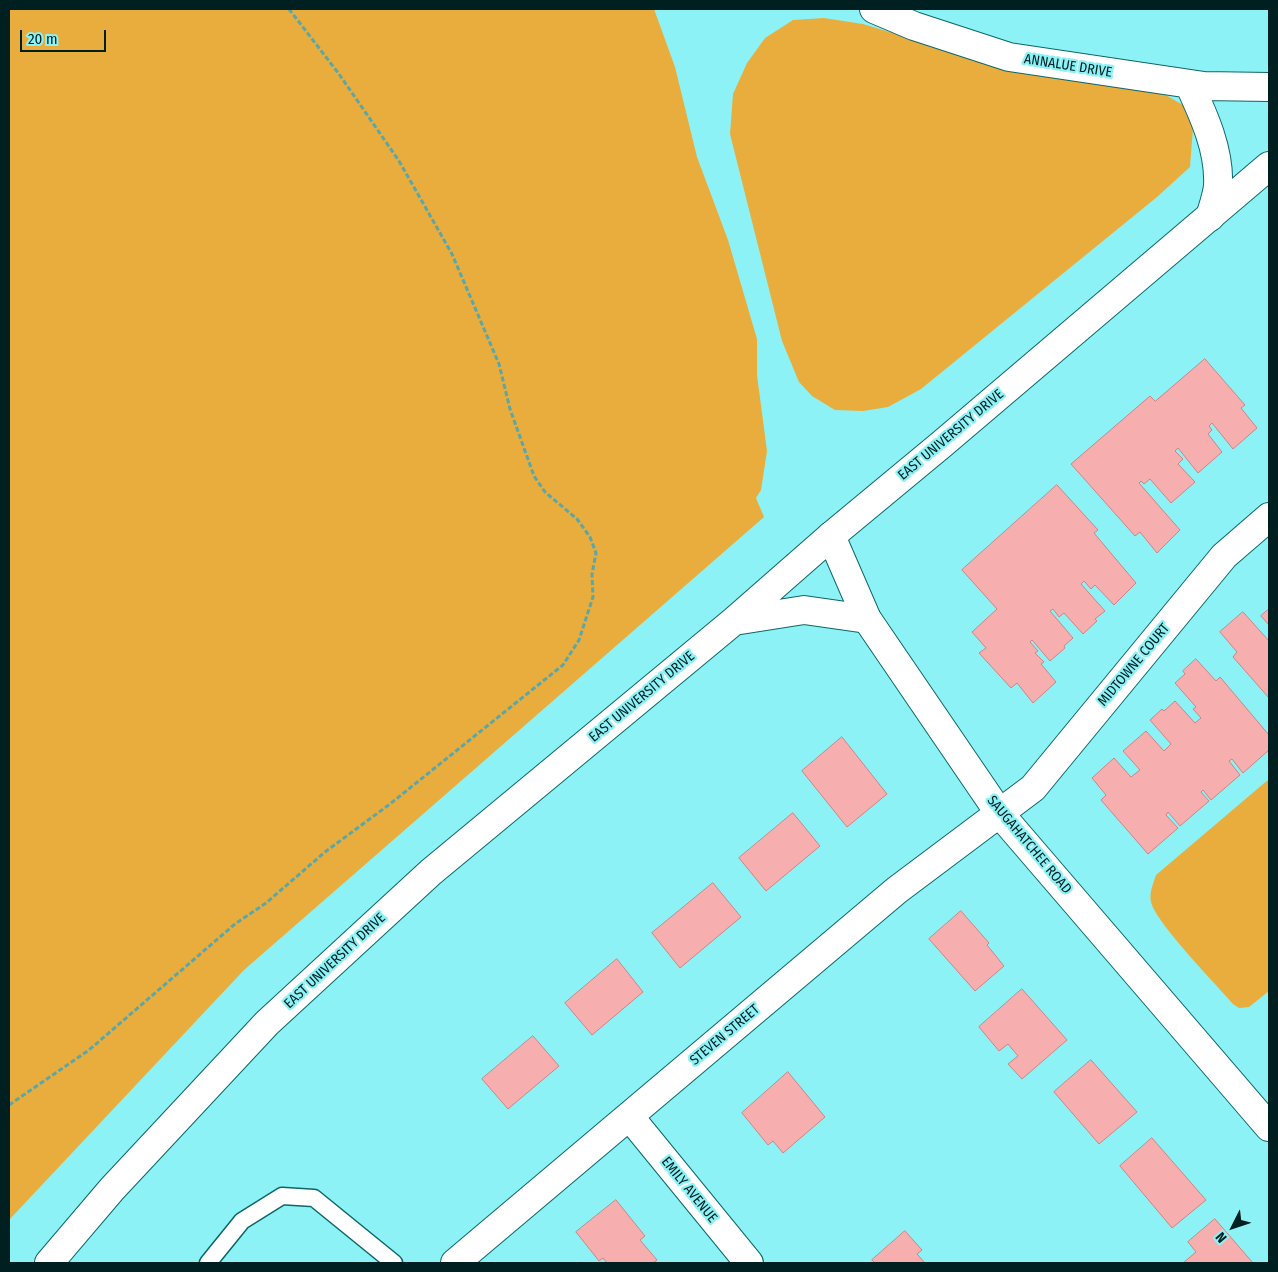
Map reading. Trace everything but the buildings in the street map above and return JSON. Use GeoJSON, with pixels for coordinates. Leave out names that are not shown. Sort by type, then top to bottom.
{"type":"FeatureCollection","features":[{"type":"Feature","properties":{"kind":"street","name":"ANNALUE DRIVE"},"geometry":{"type":"LineString","coordinates":[[874,9],[914,26],[1008,57],[1204,86],[1269,87]]}},
{"type":"Feature","properties":{"kind":"street"},"geometry":{"type":"LineString","coordinates":[[1190,84],[1212,141],[1217,166],[1218,188],[1210,217]]}},
{"type":"Feature","properties":{"kind":"street","name":"EAST UNIVERSITY DRIVE"},"geometry":{"type":"LineString","coordinates":[[49,1263],[112,1189],[267,1023],[431,872],[734,621],[830,536],[949,438],[1269,166]]}},
{"type":"Feature","properties":{"kind":"street","name":"MIDTOWNE COURT"},"geometry":{"type":"LineString","coordinates":[[1000,814],[1032,788],[1224,556],[1269,517]]}},
{"type":"Feature","properties":{"kind":"street","name":"SAUGAHATCHEE ROAD"},"geometry":{"type":"LineString","coordinates":[[830,536],[867,619],[1000,814],[1269,1127]]}},
{"type":"Feature","properties":{"kind":"street"},"geometry":{"type":"LineString","coordinates":[[734,621],[804,610],[867,619]]}},
{"type":"Feature","properties":{"kind":"street","name":"STEVEN STREET"},"geometry":{"type":"LineString","coordinates":[[455,1263],[897,890],[1000,814]]}},
{"type":"Feature","properties":{"kind":"street","name":"EMILY AVENUE"},"geometry":{"type":"LineString","coordinates":[[630,1116],[749,1263]]}},
{"type":"Feature","properties":{"kind":"lane"},"geometry":{"type":"LineString","coordinates":[[208,1263],[242,1220],[282,1196],[314,1198],[394,1263]]}},
{"type":"Feature","properties":{"kind":"path"},"geometry":{"type":"LineString","coordinates":[[9,1106],[89,1050],[235,924],[266,902],[325,852],[390,804],[563,664],[579,640],[593,597],[592,574],[596,553],[590,536],[577,519],[545,492],[534,476],[510,409],[498,364],[452,254],[400,161],[339,74],[289,9]]}},
{"type":"Feature","properties":{"kind":"shaded area"},"geometry":{"type":"Polygon","coordinates":[[[9,9],[654,9],[675,67],[697,157],[728,240],[757,339],[757,375],[767,451],[761,490],[756,498],[764,517],[244,970],[9,1220],[9,9]]]}},
{"type":"Feature","properties":{"kind":"shaded area"},"geometry":{"type":"Polygon","coordinates":[[[824,18],[863,24],[972,57],[1053,78],[1164,94],[1183,105],[1193,128],[1190,167],[1157,197],[921,389],[888,407],[863,411],[835,410],[812,396],[799,382],[782,341],[730,134],[733,94],[747,63],[765,38],[793,20],[824,18]]]}},
{"type":"Feature","properties":{"kind":"shaded area"},"geometry":{"type":"Polygon","coordinates":[[[1269,779],[1269,991],[1249,1007],[1239,1008],[1233,1004],[1164,924],[1155,912],[1151,902],[1151,892],[1156,875],[1269,779]]]}}]}
